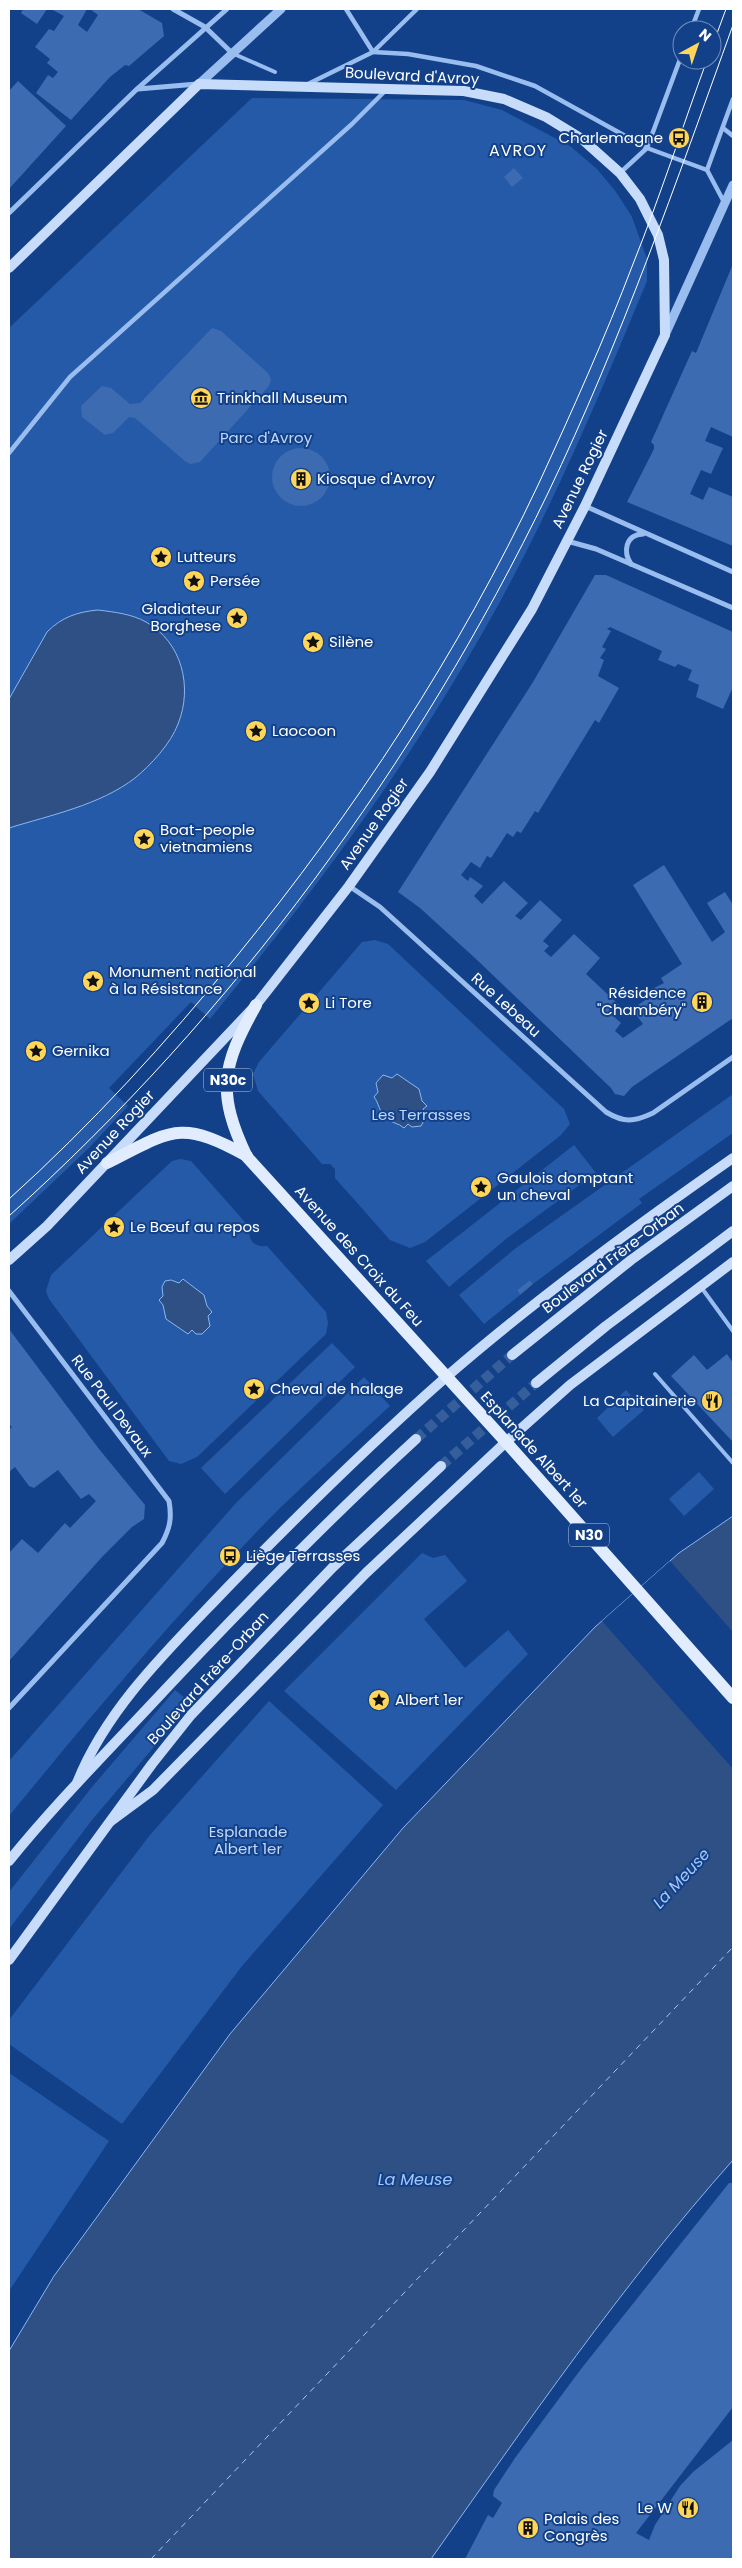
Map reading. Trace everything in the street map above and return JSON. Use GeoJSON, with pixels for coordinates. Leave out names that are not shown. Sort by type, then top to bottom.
{"type":"FeatureCollection","features":[{"type":"Feature","properties":{"kind":"main road","name":"Boulevard d'Avroy"},"geometry":{"type":"LineString","coordinates":[[199,84],[464,91],[504,99],[546,117],[582,139],[620,173],[640,199],[658,235],[664,260],[665,335]]}},
{"type":"Feature","properties":{"kind":"main road"},"geometry":{"type":"LineString","coordinates":[[9,268],[199,84]]}},
{"type":"Feature","properties":{"kind":"main road","name":"Avenue Rogier"},"geometry":{"type":"LineString","coordinates":[[9,1260],[47,1226],[182,1080],[256,1005],[349,886],[452,738],[532,609],[585,506],[665,335]]}},
{"type":"Feature","properties":{"kind":"main road","name":"N30c"},"geometry":{"type":"LineString","coordinates":[[247,1157],[233,1128],[226,1097],[229,1067],[237,1040],[256,1005]]}},
{"type":"Feature","properties":{"kind":"main road"},"geometry":{"type":"LineString","coordinates":[[107,1163],[159,1136],[181,1131],[197,1133],[222,1143],[247,1157]]}},
{"type":"Feature","properties":{"kind":"main road","name":"Avenue des Croix du Feu"},"geometry":{"type":"LineString","coordinates":[[247,1157],[447,1377]]}},
{"type":"Feature","properties":{"kind":"main road"},"geometry":{"type":"LineString","coordinates":[[77,1783],[96,1741],[108,1722],[182,1636],[321,1493],[447,1377],[618,1241],[733,1158]]}},
{"type":"Feature","properties":{"kind":"main road","name":"Boulevard Frère-Orban"},"geometry":{"type":"LineString","coordinates":[[512,1355],[631,1260],[733,1186]]}},
{"type":"Feature","properties":{"kind":"main road"},"geometry":{"type":"LineString","coordinates":[[536,1382],[606,1326],[733,1232]]}},
{"type":"Feature","properties":{"kind":"main road"},"geometry":{"type":"LineString","coordinates":[[111,1821],[153,1790],[366,1573],[506,1442],[570,1386],[700,1285],[733,1262]]}},
{"type":"Feature","properties":{"kind":"main road","name":"Esplanade Albert 1er"},"geometry":{"type":"LineString","coordinates":[[447,1377],[733,1698]]}},
{"type":"Feature","properties":{"kind":"main road","name":"Boulevard Frère-Orban"},"geometry":{"type":"LineString","coordinates":[[9,1861],[77,1783],[295,1554],[416,1439]]}},
{"type":"Feature","properties":{"kind":"main road","name":"Boulevard Frère-Orban"},"geometry":{"type":"LineString","coordinates":[[9,1960],[152,1764],[220,1683],[347,1553],[441,1466]]}},
{"type":"Feature","properties":{"kind":"street"},"geometry":{"type":"LineString","coordinates":[[173,9],[205,27],[232,53]]}},
{"type":"Feature","properties":{"kind":"street"},"geometry":{"type":"LineString","coordinates":[[9,213],[137,89],[227,9]]}},
{"type":"Feature","properties":{"kind":"street"},"geometry":{"type":"LineString","coordinates":[[199,84],[281,9]]}},
{"type":"Feature","properties":{"kind":"street"},"geometry":{"type":"LineString","coordinates":[[346,9],[373,52]]}},
{"type":"Feature","properties":{"kind":"street"},"geometry":{"type":"LineString","coordinates":[[305,86],[373,52],[417,9]]}},
{"type":"Feature","properties":{"kind":"street"},"geometry":{"type":"LineString","coordinates":[[373,52],[408,54],[476,66],[535,86],[647,148],[707,170],[724,203]]}},
{"type":"Feature","properties":{"kind":"street"},"geometry":{"type":"LineString","coordinates":[[620,173],[647,148],[676,70]]}},
{"type":"Feature","properties":{"kind":"street","name":"Boulevard d'Avroy"},"geometry":{"type":"LineString","coordinates":[[137,89],[199,84]]}},
{"type":"Feature","properties":{"kind":"street"},"geometry":{"type":"LineString","coordinates":[[9,453],[70,377],[352,124],[388,88]]}},
{"type":"Feature","properties":{"kind":"street"},"geometry":{"type":"LineString","coordinates":[[707,170],[733,99]]}},
{"type":"Feature","properties":{"kind":"street"},"geometry":{"type":"LineString","coordinates":[[723,128],[733,136]]}},
{"type":"Feature","properties":{"kind":"street"},"geometry":{"type":"LineString","coordinates":[[665,335],[733,184]]}},
{"type":"Feature","properties":{"kind":"street"},"geometry":{"type":"LineString","coordinates":[[585,506],[733,572]]}},
{"type":"Feature","properties":{"kind":"street"},"geometry":{"type":"LineString","coordinates":[[632,565],[626,556],[629,540],[637,534],[646,534]]}},
{"type":"Feature","properties":{"kind":"street"},"geometry":{"type":"LineString","coordinates":[[567,541],[596,549],[733,608]]}},
{"type":"Feature","properties":{"kind":"street","name":"Rue Lebeau"},"geometry":{"type":"LineString","coordinates":[[349,886],[380,906],[606,1112],[620,1120],[640,1119],[653,1113],[733,1058]]}},
{"type":"Feature","properties":{"kind":"street","name":"Rue Paul Devaux"},"geometry":{"type":"LineString","coordinates":[[9,1291],[169,1501],[170,1528],[162,1543],[9,1708]]}},
{"type":"Feature","properties":{"kind":"lane"},"geometry":{"type":"LineString","coordinates":[[232,53],[275,72]]}},
{"type":"Feature","properties":{"kind":"lane"},"geometry":{"type":"LineString","coordinates":[[700,1285],[733,1331]]}},
{"type":"Feature","properties":{"kind":"lane"},"geometry":{"type":"LineString","coordinates":[[655,1374],[733,1463]]}},
{"type":"Feature","properties":{"kind":"green space","name":"Parc d'Avroy"},"geometry":{"type":"Polygon","coordinates":[[[252,98],[464,100],[502,110],[570,146],[597,169],[616,192],[632,217],[647,259],[647,281],[607,377],[543,519],[469,656],[379,797],[314,887],[210,1019],[191,1002],[109,1088],[128,1106],[89,1148],[9,1224],[9,328],[252,98]]]}},
{"type":"Feature","properties":{"kind":"green space","name":"Les Terrasses"},"geometry":{"type":"Polygon","coordinates":[[[375,940],[388,944],[564,1109],[570,1124],[561,1135],[425,1242],[410,1248],[390,1240],[335,1178],[335,1169],[330,1164],[322,1164],[258,1091],[253,1074],[259,1062],[362,942],[375,940]]]}},
{"type":"Feature","properties":{"kind":"green space"},"geometry":{"type":"Polygon","coordinates":[[[733,1094],[733,1133],[639,1199],[642,1203],[533,1284],[530,1280],[517,1290],[520,1295],[484,1324],[459,1295],[516,1248],[733,1094]]]}},
{"type":"Feature","properties":{"kind":"green space"},"geometry":{"type":"Polygon","coordinates":[[[574,1145],[596,1173],[506,1239],[449,1287],[426,1261],[574,1145]]]}},
{"type":"Feature","properties":{"kind":"green space"},"geometry":{"type":"Polygon","coordinates":[[[180,1159],[191,1161],[251,1229],[249,1232],[252,1242],[260,1246],[267,1246],[326,1312],[328,1323],[326,1334],[197,1457],[181,1464],[169,1461],[49,1299],[46,1291],[51,1275],[172,1161],[180,1159]]]}},
{"type":"Feature","properties":{"kind":"green space"},"geometry":{"type":"Polygon","coordinates":[[[332,1343],[355,1367],[225,1494],[201,1468],[332,1343]]]}},
{"type":"Feature","properties":{"kind":"green space"},"geometry":{"type":"Polygon","coordinates":[[[364,1377],[390,1406],[279,1509],[208,1583],[107,1698],[9,1816],[9,1761],[236,1503],[364,1377]]]}},
{"type":"Feature","properties":{"kind":"green space"},"geometry":{"type":"Polygon","coordinates":[[[626,1390],[644,1410],[613,1437],[597,1418],[626,1390]]]}},
{"type":"Feature","properties":{"kind":"green space"},"geometry":{"type":"Polygon","coordinates":[[[699,1472],[714,1489],[684,1516],[669,1499],[699,1472]]]}},
{"type":"Feature","properties":{"kind":"green space"},"geometry":{"type":"Polygon","coordinates":[[[422,1553],[433,1558],[445,1555],[467,1581],[424,1619],[465,1668],[508,1630],[528,1654],[396,1790],[284,1691],[422,1553]]]}},
{"type":"Feature","properties":{"kind":"green space"},"geometry":{"type":"Polygon","coordinates":[[[175,1690],[191,1703],[92,1820],[9,1929],[9,1892],[92,1787],[175,1690]]]}},
{"type":"Feature","properties":{"kind":"green space","name":"Esplanade Albert 1er"},"geometry":{"type":"Polygon","coordinates":[[[269,1701],[383,1805],[242,1966],[122,2124],[9,2044],[9,2020],[150,1835],[269,1701]]]}},
{"type":"Feature","properties":{"kind":"green space"},"geometry":{"type":"Polygon","coordinates":[[[9,2073],[109,2141],[9,2291],[9,2073]]]}},
{"type":"Feature","properties":{"kind":"water"},"geometry":{"type":"Polygon","coordinates":[[[98,610],[141,619],[168,641],[176,653],[184,681],[182,710],[178,724],[171,739],[154,760],[135,778],[121,787],[75,808],[9,828],[9,699],[47,632],[70,616],[98,610]]]}},
{"type":"Feature","properties":{"kind":"water"},"geometry":{"type":"Polygon","coordinates":[[[397,1074],[419,1089],[422,1101],[427,1106],[423,1109],[426,1117],[421,1126],[412,1127],[408,1124],[404,1128],[388,1120],[374,1097],[378,1092],[376,1083],[383,1075],[392,1078],[397,1074]]]}},
{"type":"Feature","properties":{"kind":"water"},"geometry":{"type":"Polygon","coordinates":[[[183,1279],[204,1295],[207,1306],[212,1312],[208,1316],[210,1326],[202,1334],[196,1334],[192,1330],[188,1334],[166,1319],[163,1305],[159,1300],[163,1296],[162,1287],[165,1281],[171,1280],[179,1283],[183,1279]]]}},
{"type":"Feature","properties":{"kind":"water","name":"La Meuse"},"geometry":{"type":"Polygon","coordinates":[[[733,1516],[733,2160],[652,2256],[576,2355],[431,2559],[9,2559],[9,2351],[54,2276],[230,2034],[403,1828],[595,1627],[679,1553],[733,1516]]]}},
{"type":"Feature","properties":{"kind":"pier"},"geometry":{"type":"Polygon","coordinates":[[[670,1561],[733,1632],[733,1769],[602,1621],[670,1561]]]}},
{"type":"Feature","properties":{"kind":"building"},"geometry":{"type":"Polygon","coordinates":[[[23,9],[47,9],[37,24],[21,13],[23,9]]]}},
{"type":"Feature","properties":{"kind":"building"},"geometry":{"type":"Polygon","coordinates":[[[51,9],[87,9],[78,25],[87,32],[98,15],[90,9],[138,9],[162,23],[164,36],[129,66],[125,65],[110,77],[71,120],[36,93],[48,75],[53,78],[58,72],[47,63],[50,59],[35,47],[49,29],[54,31],[64,16],[51,9]]]}},
{"type":"Feature","properties":{"kind":"building"},"geometry":{"type":"Polygon","coordinates":[[[18,81],[66,126],[9,189],[9,91],[18,81]]]}},
{"type":"Feature","properties":{"kind":"building"},"geometry":{"type":"Polygon","coordinates":[[[514,168],[523,178],[512,187],[504,177],[514,168]]]}},
{"type":"Feature","properties":{"kind":"building"},"geometry":{"type":"Polygon","coordinates":[[[733,264],[733,437],[711,427],[705,441],[723,448],[711,474],[701,470],[690,494],[703,500],[709,487],[733,497],[733,546],[627,502],[654,449],[654,445],[651,442],[692,351],[696,353],[733,264]]]}},
{"type":"Feature","properties":{"kind":"building","name":"Trinkhall Museum"},"geometry":{"type":"Polygon","coordinates":[[[212,328],[221,331],[268,373],[271,379],[269,386],[200,462],[191,464],[186,462],[135,418],[129,417],[113,433],[105,435],[82,417],[81,406],[102,386],[111,388],[130,404],[140,403],[212,328]]]}},
{"type":"Feature","properties":{"kind":"building","name":"Kiosque d'Avroy"},"geometry":{"type":"Polygon","coordinates":[[[295,448],[307,448],[322,456],[330,471],[330,483],[322,498],[307,506],[295,506],[280,498],[272,483],[272,471],[280,456],[295,448]]]}},
{"type":"Feature","properties":{"kind":"building"},"geometry":{"type":"Polygon","coordinates":[[[595,575],[606,575],[733,632],[733,687],[723,709],[696,697],[699,685],[688,680],[692,670],[678,664],[675,667],[658,660],[662,651],[610,627],[607,629],[611,631],[602,647],[606,649],[600,658],[604,660],[598,676],[619,688],[599,723],[595,720],[538,813],[535,811],[521,833],[517,831],[513,837],[507,833],[491,858],[487,856],[480,868],[471,862],[461,875],[468,881],[470,877],[483,886],[474,896],[482,904],[504,881],[528,903],[515,916],[521,920],[540,900],[562,920],[543,941],[549,946],[544,951],[551,957],[574,934],[600,958],[586,974],[619,1005],[611,1014],[621,1023],[615,1031],[623,1038],[643,1024],[632,1009],[653,995],[650,990],[664,983],[661,978],[682,964],[633,885],[664,865],[712,942],[725,932],[707,903],[725,892],[733,905],[733,1018],[632,1087],[624,1096],[615,1094],[611,1088],[476,959],[420,908],[398,892],[533,682],[595,575]]]}},
{"type":"Feature","properties":{"kind":"building"},"geometry":{"type":"Polygon","coordinates":[[[530,1280],[533,1284],[520,1295],[517,1290],[530,1280]]]}},
{"type":"Feature","properties":{"kind":"building"},"geometry":{"type":"Polygon","coordinates":[[[9,1329],[99,1449],[145,1505],[144,1519],[132,1527],[102,1557],[9,1661],[9,1553],[22,1539],[38,1553],[65,1523],[70,1528],[96,1501],[89,1494],[81,1499],[58,1470],[34,1488],[29,1486],[15,1467],[9,1472],[9,1430],[12,1427],[9,1424],[9,1329]]]}},
{"type":"Feature","properties":{"kind":"building"},"geometry":{"type":"Polygon","coordinates":[[[727,1354],[733,1363],[733,1442],[671,1376],[694,1355],[707,1370],[727,1354]]]}},
{"type":"Feature","properties":{"kind":"building"},"geometry":{"type":"Polygon","coordinates":[[[729,2183],[733,2183],[733,2407],[636,2533],[649,2540],[655,2525],[680,2486],[693,2472],[733,2440],[733,2559],[465,2559],[488,2515],[493,2518],[502,2503],[493,2496],[494,2490],[515,2458],[581,2369],[729,2183]]]}},
{"type":"Feature","properties":{"kind":"ferry route"},"geometry":{"type":"LineString","coordinates":[[151,2559],[733,1947]]}},
{"type":"Feature","properties":{"kind":"tunnel"},"geometry":{"type":"LineString","coordinates":[[416,1439],[512,1355]]}},
{"type":"Feature","properties":{"kind":"tunnel"},"geometry":{"type":"LineString","coordinates":[[441,1466],[536,1383]]}},
{"type":"Feature","properties":{"kind":"tram line"},"geometry":{"type":"LineString","coordinates":[[722,20],[726,9]]}},
{"type":"Feature","properties":{"kind":"tram line"},"geometry":{"type":"LineString","coordinates":[[9,1216],[91,1138],[169,1056],[243,970],[313,881],[379,788],[440,692],[496,594],[575,436],[624,320],[733,25]]}},
{"type":"Feature","properties":{"kind":"tram line"},"geometry":{"type":"LineString","coordinates":[[9,1199],[99,1112],[183,1020],[236,957],[280,902],[363,788],[439,669],[475,608],[508,546],[539,483],[588,374],[643,239],[703,70]]}},
{"type":"Feature","properties":{"kind":"place","name":"Charlemagne"},"geometry":{"type":"Point","coordinates":[679,138]}},
{"type":"Feature","properties":{"kind":"place","name":"Trinkhall Museum"},"geometry":{"type":"Point","coordinates":[201,398]}},
{"type":"Feature","properties":{"kind":"place","name":"Kiosque d'Avroy"},"geometry":{"type":"Point","coordinates":[301,479]}},
{"type":"Feature","properties":{"kind":"place","name":"Lutteurs"},"geometry":{"type":"Point","coordinates":[161,557]}},
{"type":"Feature","properties":{"kind":"place","name":"Persée"},"geometry":{"type":"Point","coordinates":[194,581]}},
{"type":"Feature","properties":{"kind":"place","name":"Gladiateur Borghese"},"geometry":{"type":"Point","coordinates":[237,618]}},
{"type":"Feature","properties":{"kind":"place","name":"Silène"},"geometry":{"type":"Point","coordinates":[313,642]}},
{"type":"Feature","properties":{"kind":"place","name":"Laocoon"},"geometry":{"type":"Point","coordinates":[256,731]}},
{"type":"Feature","properties":{"kind":"place","name":"Boat-people vietnamiens"},"geometry":{"type":"Point","coordinates":[144,839]}},
{"type":"Feature","properties":{"kind":"place","name":"Monument national à la Résistance"},"geometry":{"type":"Point","coordinates":[93,981]}},
{"type":"Feature","properties":{"kind":"place","name":"Résidence \"Chambéry\""},"geometry":{"type":"Point","coordinates":[702,1002]}},
{"type":"Feature","properties":{"kind":"place","name":"Li Tore"},"geometry":{"type":"Point","coordinates":[309,1003]}},
{"type":"Feature","properties":{"kind":"place","name":"Gernika"},"geometry":{"type":"Point","coordinates":[36,1051]}},
{"type":"Feature","properties":{"kind":"place","name":"Gaulois domptant un cheval"},"geometry":{"type":"Point","coordinates":[481,1187]}},
{"type":"Feature","properties":{"kind":"place","name":"Le Bœuf au repos"},"geometry":{"type":"Point","coordinates":[114,1227]}},
{"type":"Feature","properties":{"kind":"place","name":"Cheval de halage"},"geometry":{"type":"Point","coordinates":[254,1389]}},
{"type":"Feature","properties":{"kind":"place","name":"La Capitainerie"},"geometry":{"type":"Point","coordinates":[712,1401]}},
{"type":"Feature","properties":{"kind":"place","name":"Liège Terrasses"},"geometry":{"type":"Point","coordinates":[230,1556]}},
{"type":"Feature","properties":{"kind":"place","name":"Albert 1er"},"geometry":{"type":"Point","coordinates":[379,1700]}},
{"type":"Feature","properties":{"kind":"place","name":"Le W"},"geometry":{"type":"Point","coordinates":[688,2508]}},
{"type":"Feature","properties":{"kind":"place","name":"Palais des Congrès"},"geometry":{"type":"Point","coordinates":[528,2528]}},
{"type":"Feature","properties":{"kind":"district","name":"AVROY"},"geometry":{"type":"Point","coordinates":[518,150]}}]}
